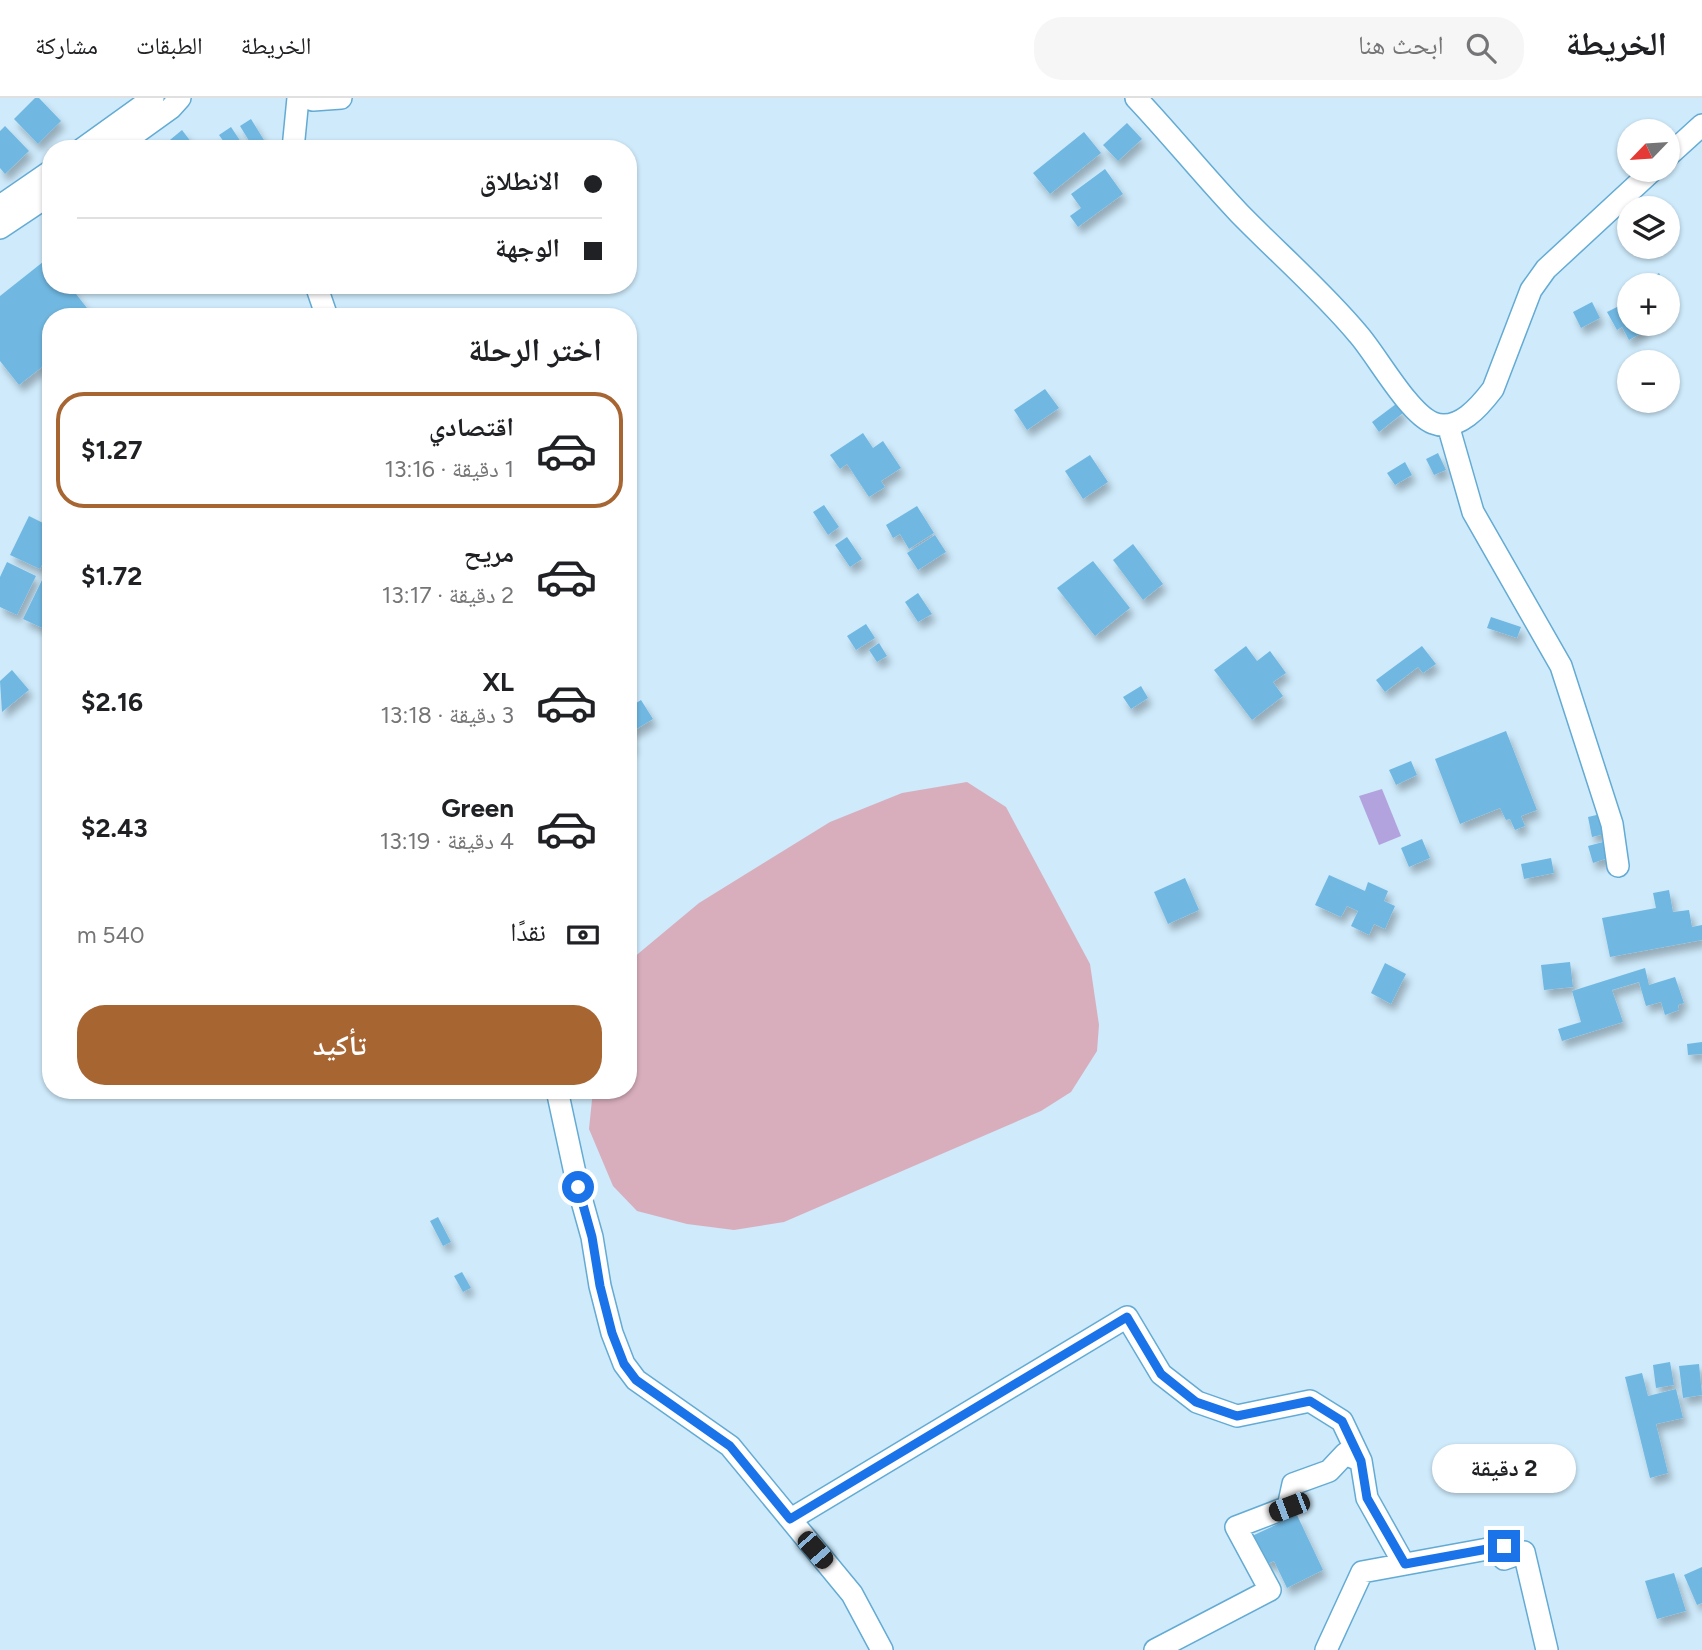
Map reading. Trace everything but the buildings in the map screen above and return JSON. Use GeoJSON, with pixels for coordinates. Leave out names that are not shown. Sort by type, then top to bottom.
{"type":"FeatureCollection","features":[{"type":"Feature","properties":{"kind":"street"},"geometry":{"type":"LineString","coordinates":[[95,140],[153,98]]}},
{"type":"Feature","properties":{"kind":"street"},"geometry":{"type":"LineString","coordinates":[[127,140],[171,108],[180,98]]}},
{"type":"Feature","properties":{"kind":"street"},"geometry":{"type":"LineString","coordinates":[[294,140],[298,98]]}},
{"type":"Feature","properties":{"kind":"street"},"geometry":{"type":"LineString","coordinates":[[308,98],[341,98]]}},
{"type":"Feature","properties":{"kind":"street"},"geometry":{"type":"LineString","coordinates":[[1136,98],[1237,211],[1360,335],[1379,366],[1420,414],[1433,423],[1448,425],[1471,414],[1493,389],[1531,290],[1546,269],[1640,182]]}},
{"type":"Feature","properties":{"kind":"street"},"geometry":{"type":"LineString","coordinates":[[1680,145],[1702,125]]}},
{"type":"Feature","properties":{"kind":"street"},"geometry":{"type":"LineString","coordinates":[[0,206],[42,177]]}},
{"type":"Feature","properties":{"kind":"street"},"geometry":{"type":"LineString","coordinates":[[0,228],[42,200]]}},
{"type":"Feature","properties":{"kind":"street"},"geometry":{"type":"LineString","coordinates":[[1448,425],[1473,512],[1561,666],[1612,824],[1618,866]]}},
{"type":"Feature","properties":{"kind":"street"},"geometry":{"type":"LineString","coordinates":[[558,1099],[592,1237],[600,1286],[612,1333],[624,1364],[636,1380],[730,1446],[852,1594],[881,1650]]}},
{"type":"Feature","properties":{"kind":"street"},"geometry":{"type":"LineString","coordinates":[[790,1519],[1127,1317],[1161,1374],[1196,1402],[1237,1416],[1310,1401],[1342,1421],[1361,1461],[1367,1498],[1405,1564]]}},
{"type":"Feature","properties":{"kind":"street"},"geometry":{"type":"LineString","coordinates":[[1155,1650],[1270,1590],[1236,1527],[1289,1507],[1293,1484],[1329,1471],[1345,1454],[1361,1461]]}},
{"type":"Feature","properties":{"kind":"street"},"geometry":{"type":"LineString","coordinates":[[1326,1650],[1362,1572],[1504,1546],[1504,1559],[1524,1552],[1548,1650]]}},
{"type":"Feature","properties":{"kind":"shaded area"},"geometry":{"type":"Polygon","coordinates":[[[967,782],[1006,807],[1090,964],[1099,1025],[1097,1051],[1071,1092],[1041,1111],[784,1222],[734,1230],[687,1224],[637,1211],[613,1186],[589,1129],[592,1099],[637,1099],[637,955],[699,903],[830,822],[902,793],[967,782]]]}},
{"type":"Feature","properties":{"kind":"shaded area"},"geometry":{"type":"Polygon","coordinates":[[[1382,789],[1401,836],[1379,845],[1359,796],[1382,789]]]}},
{"type":"Feature","properties":{"kind":"route"},"geometry":{"type":"LineString","coordinates":[[578,1187],[592,1237],[600,1286],[612,1333],[624,1364],[636,1380],[730,1446],[790,1519],[1127,1317],[1161,1374],[1196,1402],[1237,1416],[1310,1401],[1342,1421],[1361,1461],[1367,1498],[1405,1564],[1504,1546]]}}]}
